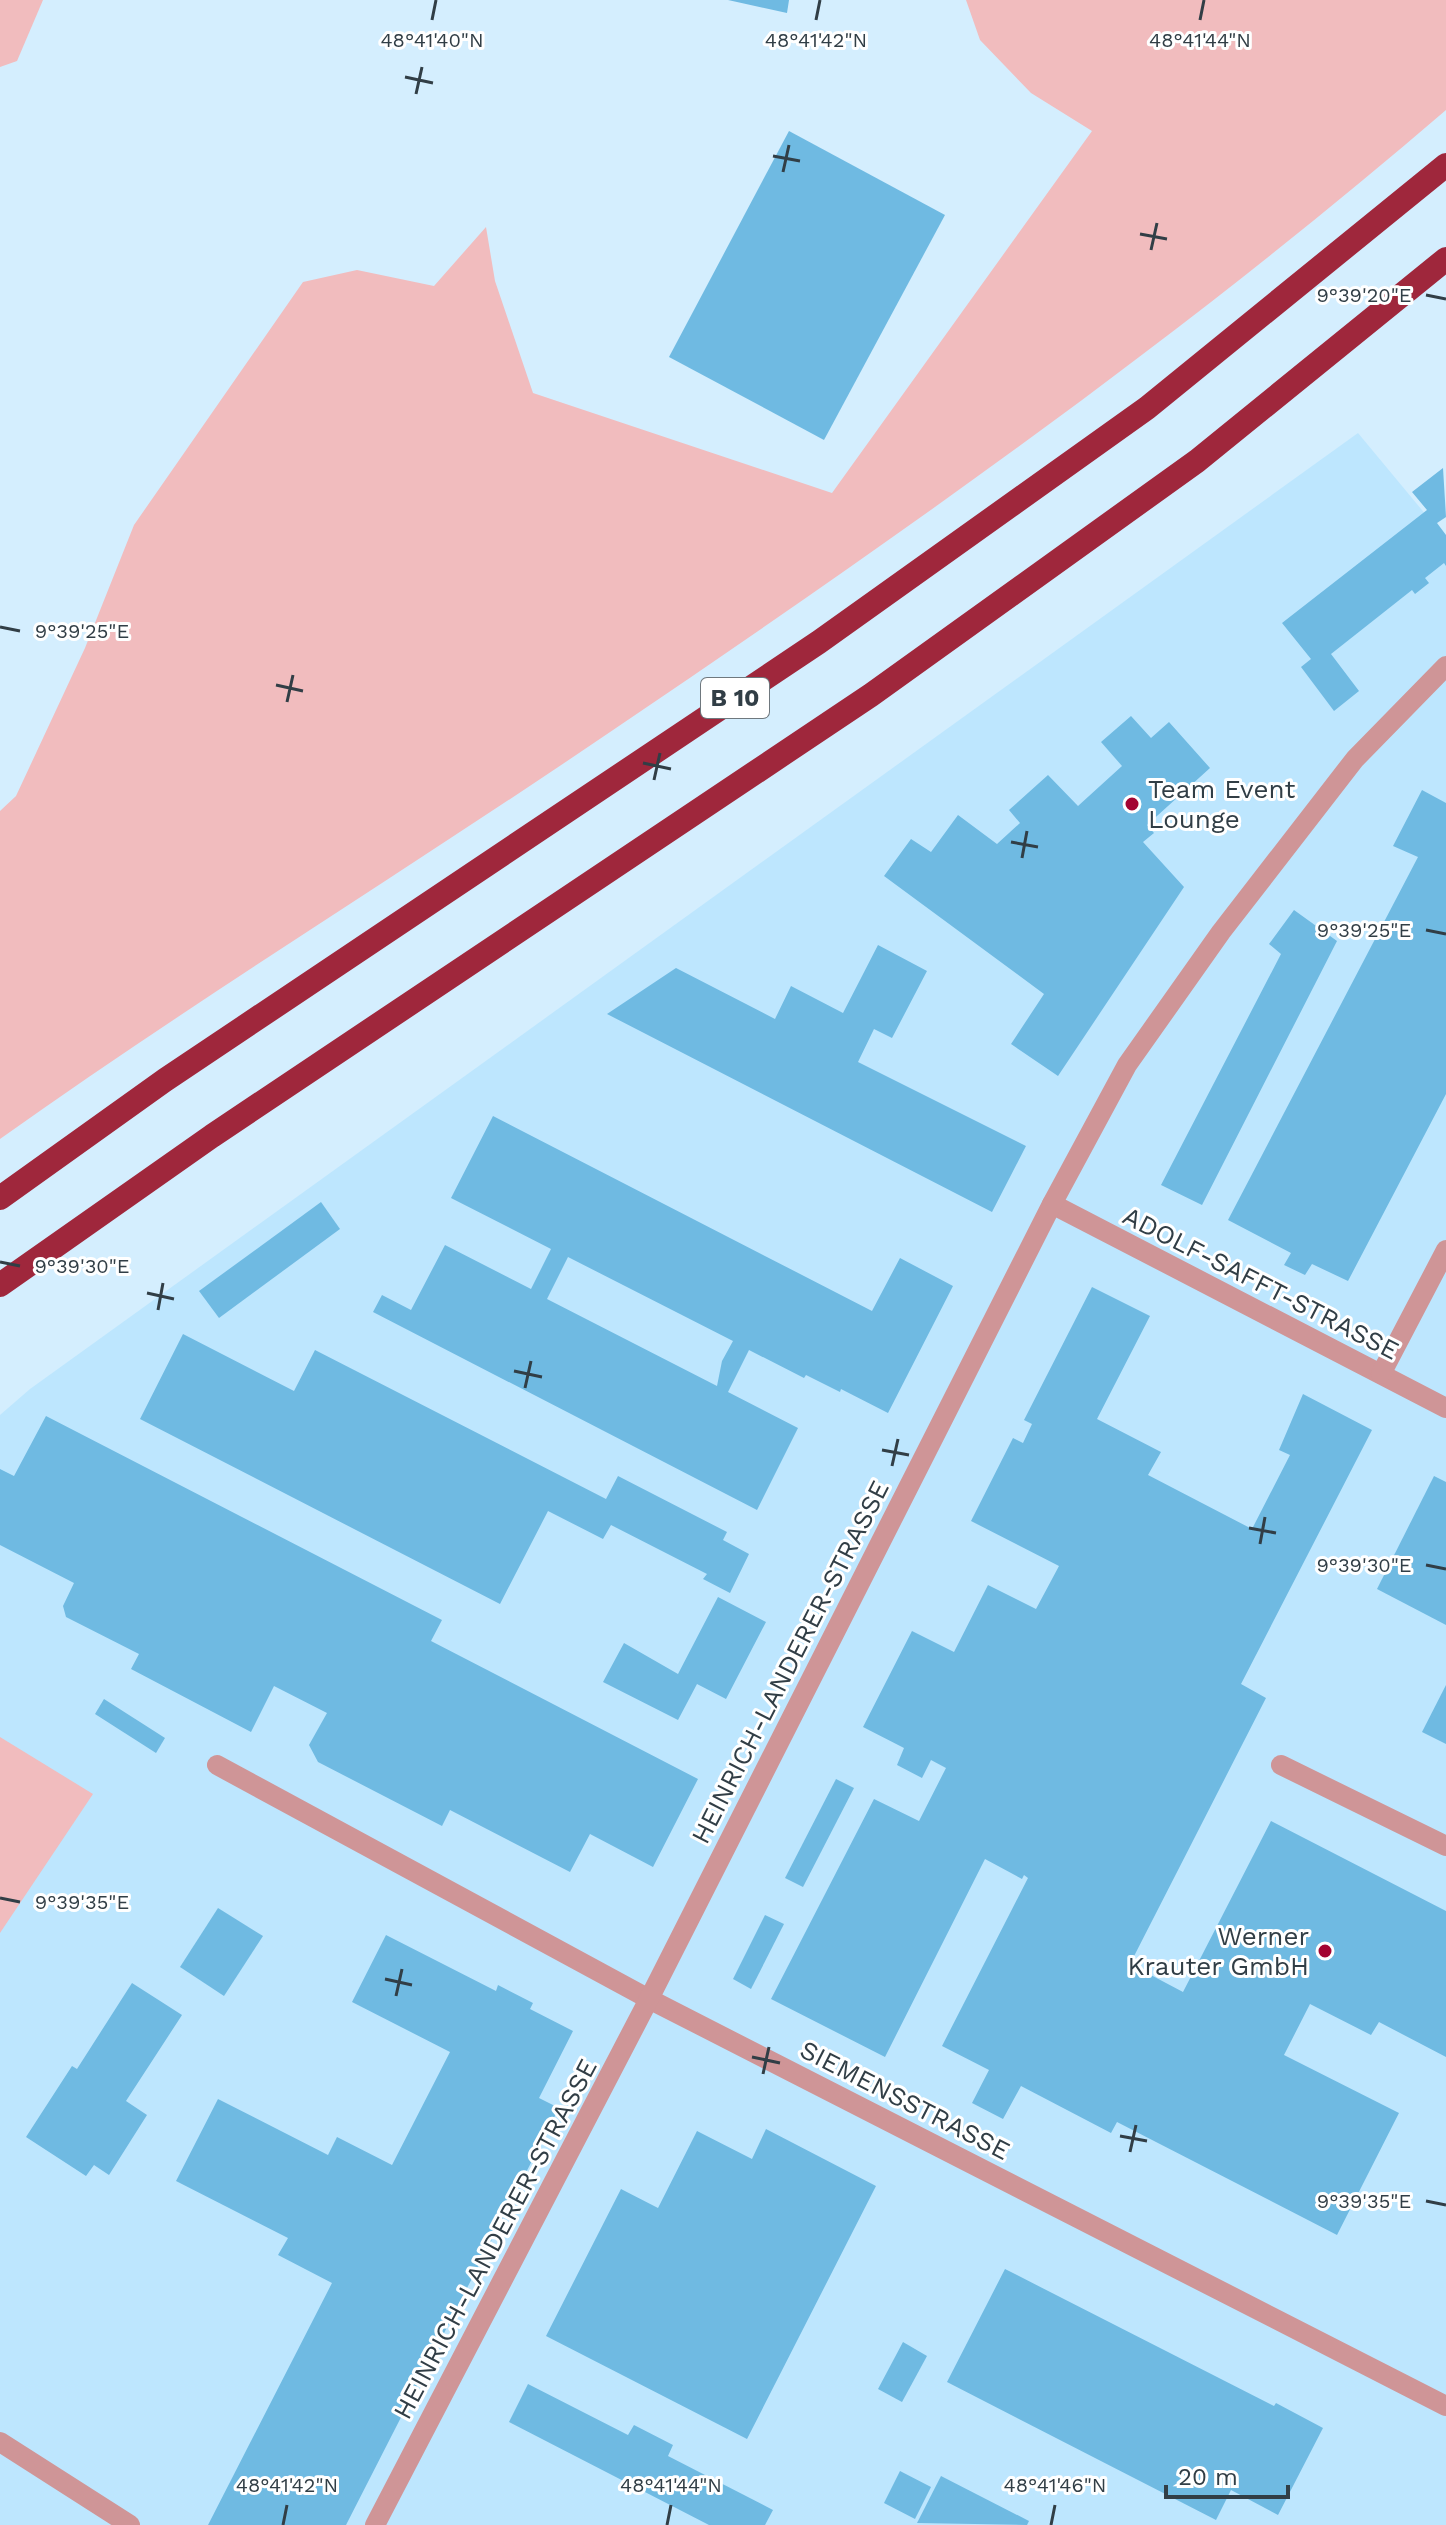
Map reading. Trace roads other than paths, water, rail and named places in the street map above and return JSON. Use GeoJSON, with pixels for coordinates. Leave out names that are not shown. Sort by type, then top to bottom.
{"type":"FeatureCollection","features":[{"type":"Feature","properties":{"kind":"highway","name":"B 10"},"geometry":{"type":"LineString","coordinates":[[0,1198],[165,1080],[819,642],[1147,408],[1446,165]]}},
{"type":"Feature","properties":{"kind":"highway","name":"B 10"},"geometry":{"type":"LineString","coordinates":[[0,1285],[212,1136],[871,695],[1197,461],[1446,259]]}},
{"type":"Feature","properties":{"kind":"street","name":"HEINRICH-LANDERER-STRASSE"},"geometry":{"type":"LineString","coordinates":[[375,2525],[649,1999],[1052,1204],[1127,1065],[1221,932],[1355,759],[1446,666]]}},
{"type":"Feature","properties":{"kind":"street","name":"ADOLF-SAFFT-STRASSE"},"geometry":{"type":"LineString","coordinates":[[1052,1204],[1446,1408]]}},
{"type":"Feature","properties":{"kind":"street"},"geometry":{"type":"LineString","coordinates":[[1381,1374],[1446,1250]]}},
{"type":"Feature","properties":{"kind":"street","name":"SIEMENSSTRASSE"},"geometry":{"type":"LineString","coordinates":[[217,1765],[649,1999],[1446,2406]]}},
{"type":"Feature","properties":{"kind":"street"},"geometry":{"type":"LineString","coordinates":[[1281,1765],[1446,1846]]}},
{"type":"Feature","properties":{"kind":"street"},"geometry":{"type":"LineString","coordinates":[[0,2442],[130,2525]]}},
{"type":"Feature","properties":{"kind":"place","name":"Team Event Lounge"},"geometry":{"type":"Point","coordinates":[1132,804]}},
{"type":"Feature","properties":{"kind":"place","name":"Werner Krauter GmbH"},"geometry":{"type":"Point","coordinates":[1325,1951]}}]}
